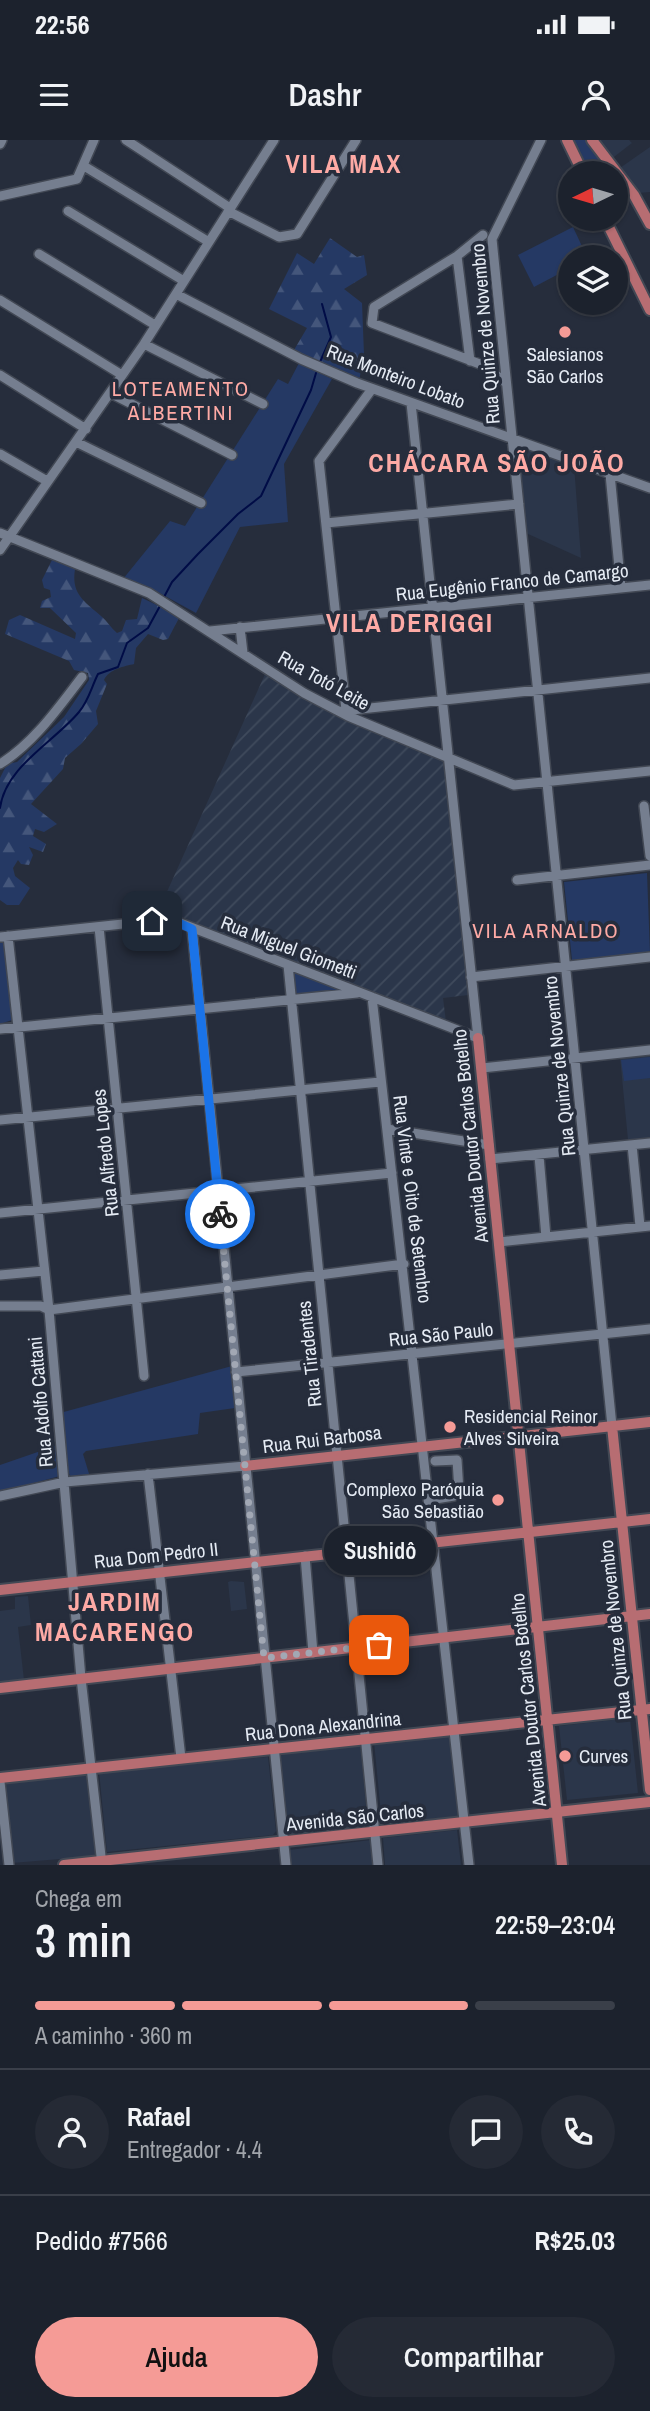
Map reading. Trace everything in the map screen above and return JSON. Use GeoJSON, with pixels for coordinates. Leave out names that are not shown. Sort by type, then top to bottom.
{"type":"FeatureCollection","features":[{"type":"Feature","properties":{"kind":"main road"},"geometry":{"type":"LineString","coordinates":[[592,140],[607,161]]}},
{"type":"Feature","properties":{"kind":"main road"},"geometry":{"type":"LineString","coordinates":[[568,141],[577,161]]}},
{"type":"Feature","properties":{"kind":"main road"},"geometry":{"type":"LineString","coordinates":[[628,188],[648,218]]}},
{"type":"Feature","properties":{"kind":"main road"},"geometry":{"type":"LineString","coordinates":[[611,231],[650,310]]}},
{"type":"Feature","properties":{"kind":"main road","name":"Avenida Doutor Carlos Botelho"},"geometry":{"type":"LineString","coordinates":[[478,1038],[562,1865]]}},
{"type":"Feature","properties":{"kind":"main road","name":"Rua Rui Barbosa"},"geometry":{"type":"LineString","coordinates":[[245,1466],[650,1422]]}},
{"type":"Feature","properties":{"kind":"main road","name":"Rua Quinze de Novembro"},"geometry":{"type":"LineString","coordinates":[[612,1426],[631,1616],[645,1709],[650,1790]]}},
{"type":"Feature","properties":{"kind":"main road","name":"Rua Dom Pedro II"},"geometry":{"type":"LineString","coordinates":[[0,1590],[650,1519]]}},
{"type":"Feature","properties":{"kind":"main road"},"geometry":{"type":"LineString","coordinates":[[0,1688],[650,1614]]}},
{"type":"Feature","properties":{"kind":"main road","name":"Rua Dona Alexandrina"},"geometry":{"type":"LineString","coordinates":[[0,1780],[645,1709]]}},
{"type":"Feature","properties":{"kind":"main road","name":"Avenida São Carlos"},"geometry":{"type":"LineString","coordinates":[[65,1865],[146,1860],[284,1842],[650,1802]]}},
{"type":"Feature","properties":{"kind":"street"},"geometry":{"type":"LineString","coordinates":[[0,197],[77,179],[94,140]]}},
{"type":"Feature","properties":{"kind":"street"},"geometry":{"type":"LineString","coordinates":[[126,140],[229,210],[279,237],[297,234],[356,140]]}},
{"type":"Feature","properties":{"kind":"street"},"geometry":{"type":"LineString","coordinates":[[0,550],[4,535],[86,429],[144,344],[274,140]]}},
{"type":"Feature","properties":{"kind":"street","name":"Rua Quinze de Novembro"},"geometry":{"type":"LineString","coordinates":[[541,140],[492,239],[612,1426]]}},
{"type":"Feature","properties":{"kind":"street"},"geometry":{"type":"LineString","coordinates":[[84,166],[209,242]]}},
{"type":"Feature","properties":{"kind":"street"},"geometry":{"type":"LineString","coordinates":[[68,211],[184,281]]}},
{"type":"Feature","properties":{"kind":"street"},"geometry":{"type":"LineString","coordinates":[[483,235],[457,256],[374,307],[372,323],[485,366],[506,383]]}},
{"type":"Feature","properties":{"kind":"street"},"geometry":{"type":"LineString","coordinates":[[39,254],[155,325]]}},
{"type":"Feature","properties":{"kind":"street"},"geometry":{"type":"LineString","coordinates":[[457,256],[470,361]]}},
{"type":"Feature","properties":{"kind":"street","name":"Rua Monteiro Lobato"},"geometry":{"type":"LineString","coordinates":[[176,294],[301,359],[411,403],[650,488]]}},
{"type":"Feature","properties":{"kind":"street"},"geometry":{"type":"LineString","coordinates":[[0,300],[122,375]]}},
{"type":"Feature","properties":{"kind":"street"},"geometry":{"type":"LineString","coordinates":[[144,344],[263,404]]}},
{"type":"Feature","properties":{"kind":"street"},"geometry":{"type":"LineString","coordinates":[[485,366],[504,362]]}},
{"type":"Feature","properties":{"kind":"street"},"geometry":{"type":"LineString","coordinates":[[0,375],[86,429]]}},
{"type":"Feature","properties":{"kind":"street"},"geometry":{"type":"LineString","coordinates":[[372,388],[319,461],[343,711],[650,678]]}},
{"type":"Feature","properties":{"kind":"street"},"geometry":{"type":"LineString","coordinates":[[110,393],[232,455]]}},
{"type":"Feature","properties":{"kind":"street","name":"Avenida Doutor Carlos Botelho"},"geometry":{"type":"LineString","coordinates":[[411,403],[478,1038]]}},
{"type":"Feature","properties":{"kind":"street"},"geometry":{"type":"LineString","coordinates":[[76,442],[201,503]]}},
{"type":"Feature","properties":{"kind":"street"},"geometry":{"type":"LineString","coordinates":[[0,454],[47,481]]}},
{"type":"Feature","properties":{"kind":"street"},"geometry":{"type":"LineString","coordinates":[[610,474],[621,588]]}},
{"type":"Feature","properties":{"kind":"street"},"geometry":{"type":"LineString","coordinates":[[326,523],[519,504]]}},
{"type":"Feature","properties":{"kind":"street","name":"Rua Totó Leite"},"geometry":{"type":"LineString","coordinates":[[4,535],[149,593],[243,653],[343,711],[514,785],[650,771]]}},
{"type":"Feature","properties":{"kind":"street","name":"Rua Eugênio Franco de Camargo"},"geometry":{"type":"LineString","coordinates":[[210,632],[240,626],[650,585]]}},
{"type":"Feature","properties":{"kind":"street"},"geometry":{"type":"LineString","coordinates":[[240,626],[243,653]]}},
{"type":"Feature","properties":{"kind":"street"},"geometry":{"type":"LineString","coordinates":[[0,764],[17,753],[49,720],[82,677]]}},
{"type":"Feature","properties":{"kind":"street"},"geometry":{"type":"LineString","coordinates":[[644,806],[650,856]]}},
{"type":"Feature","properties":{"kind":"street"},"geometry":{"type":"LineString","coordinates":[[517,880],[650,865]]}},
{"type":"Feature","properties":{"kind":"street","name":"Rua Miguel Giometti"},"geometry":{"type":"LineString","coordinates":[[4,937],[170,919],[478,1038]]}},
{"type":"Feature","properties":{"kind":"street","name":"Rua Alfredo Lopes"},"geometry":{"type":"LineString","coordinates":[[99,927],[144,1376]]}},
{"type":"Feature","properties":{"kind":"street"},"geometry":{"type":"LineString","coordinates":[[192,929],[286,1865]]}},
{"type":"Feature","properties":{"kind":"street","name":"Rua Adolfo Cattani"},"geometry":{"type":"LineString","coordinates":[[4,937],[18,1027],[49,1310],[81,1678],[102,1863]]}},
{"type":"Feature","properties":{"kind":"street"},"geometry":{"type":"LineString","coordinates":[[471,977],[650,957]]}},
{"type":"Feature","properties":{"kind":"street","name":"Rua Tiradentes"},"geometry":{"type":"LineString","coordinates":[[288,965],[378,1865]]}},
{"type":"Feature","properties":{"kind":"street"},"geometry":{"type":"LineString","coordinates":[[0,1029],[358,993]]}},
{"type":"Feature","properties":{"kind":"street","name":"Rua Vinte e Oito de Setembro"},"geometry":{"type":"LineString","coordinates":[[372,997],[380,1082],[404,1264],[469,1865]]}},
{"type":"Feature","properties":{"kind":"street"},"geometry":{"type":"LineString","coordinates":[[482,1068],[650,1050]]}},
{"type":"Feature","properties":{"kind":"street"},"geometry":{"type":"LineString","coordinates":[[0,1120],[380,1082]]}},
{"type":"Feature","properties":{"kind":"street"},"geometry":{"type":"LineString","coordinates":[[387,1129],[489,1145]]}},
{"type":"Feature","properties":{"kind":"street"},"geometry":{"type":"LineString","coordinates":[[490,1159],[650,1143]]}},
{"type":"Feature","properties":{"kind":"street"},"geometry":{"type":"LineString","coordinates":[[499,1242],[645,1226],[632,1145]]}},
{"type":"Feature","properties":{"kind":"street"},"geometry":{"type":"LineString","coordinates":[[539,1156],[546,1237]]}},
{"type":"Feature","properties":{"kind":"street"},"geometry":{"type":"LineString","coordinates":[[0,1213],[392,1173]]}},
{"type":"Feature","properties":{"kind":"street"},"geometry":{"type":"LineString","coordinates":[[0,1306],[41,1306],[49,1310],[404,1264]]}},
{"type":"Feature","properties":{"kind":"street"},"geometry":{"type":"LineString","coordinates":[[0,1275],[44,1271]]}},
{"type":"Feature","properties":{"kind":"street","name":"Rua São Paulo"},"geometry":{"type":"LineString","coordinates":[[236,1372],[650,1329]]}},
{"type":"Feature","properties":{"kind":"street"},"geometry":{"type":"LineString","coordinates":[[429,1500],[454,1496],[459,1491],[457,1460],[435,1461]]}},
{"type":"Feature","properties":{"kind":"street","name":"Rua Rui Barbosa"},"geometry":{"type":"LineString","coordinates":[[0,1496],[65,1482],[245,1466]]}},
{"type":"Feature","properties":{"kind":"street"},"geometry":{"type":"LineString","coordinates":[[148,1474],[181,1758]]}},
{"type":"Feature","properties":{"kind":"street"},"geometry":{"type":"LineString","coordinates":[[304,1556],[313,1653]]}},
{"type":"Feature","properties":{"kind":"street"},"geometry":{"type":"LineString","coordinates":[[0,1780],[9,1865]]}},
{"type":"Feature","properties":{"kind":"shaded area"},"geometry":{"type":"Polygon","coordinates":[[[593,140],[629,140],[632,143],[610,160],[593,140]]]}},
{"type":"Feature","properties":{"kind":"shaded area"},"geometry":{"type":"Polygon","coordinates":[[[650,147],[650,192],[638,193],[628,182],[628,162],[650,147]]]}},
{"type":"Feature","properties":{"kind":"shaded area"},"geometry":{"type":"Polygon","coordinates":[[[518,446],[574,465],[581,558],[526,533],[518,446]]]}},
{"type":"Feature","properties":{"kind":"shaded area"},"geometry":{"type":"Polygon","coordinates":[[[266,672],[443,759],[468,995],[443,998],[446,1022],[166,914],[157,914],[266,672]]]}},
{"type":"Feature","properties":{"kind":"shaded area"},"geometry":{"type":"Polygon","coordinates":[[[650,1055],[650,1138],[628,1140],[620,1057],[650,1055]]]}},
{"type":"Feature","properties":{"kind":"shaded area"},"geometry":{"type":"Polygon","coordinates":[[[228,1582],[244,1582],[247,1609],[231,1611],[228,1582]]]}},
{"type":"Feature","properties":{"kind":"shaded area"},"geometry":{"type":"Polygon","coordinates":[[[28,1596],[31,1625],[18,1627],[24,1680],[0,1682],[0,1611],[15,1609],[15,1597],[28,1596]]]}},
{"type":"Feature","properties":{"kind":"shaded area"},"geometry":{"type":"Polygon","coordinates":[[[630,1718],[638,1793],[567,1800],[559,1726],[630,1718]]]}},
{"type":"Feature","properties":{"kind":"shaded area"},"geometry":{"type":"Polygon","coordinates":[[[449,1734],[458,1816],[382,1824],[374,1742],[449,1734]]]}},
{"type":"Feature","properties":{"kind":"shaded area"},"geometry":{"type":"Polygon","coordinates":[[[360,1743],[368,1827],[289,1835],[279,1755],[360,1743]]]}},
{"type":"Feature","properties":{"kind":"shaded area"},"geometry":{"type":"Polygon","coordinates":[[[268,1757],[276,1831],[273,1835],[107,1852],[99,1771],[268,1757]]]}},
{"type":"Feature","properties":{"kind":"shaded area"},"geometry":{"type":"Polygon","coordinates":[[[86,1774],[89,1776],[96,1856],[12,1863],[6,1784],[86,1774]]]}},
{"type":"Feature","properties":{"kind":"shaded area"},"geometry":{"type":"Polygon","coordinates":[[[457,1830],[461,1865],[385,1865],[383,1838],[457,1830]]]}},
{"type":"Feature","properties":{"kind":"shaded area"},"geometry":{"type":"Polygon","coordinates":[[[371,1840],[374,1865],[291,1865],[289,1850],[371,1840]]]}},
{"type":"Feature","properties":{"kind":"green space"},"geometry":{"type":"Polygon","coordinates":[[[571,140],[590,140],[605,161],[582,161],[571,140]]]}},
{"type":"Feature","properties":{"kind":"green space"},"geometry":{"type":"Polygon","coordinates":[[[565,231],[575,231],[581,245],[558,245],[558,274],[534,287],[518,255],[565,231]]]}},
{"type":"Feature","properties":{"kind":"green space"},"geometry":{"type":"Polygon","coordinates":[[[330,238],[357,257],[364,255],[367,275],[344,289],[362,303],[364,355],[359,381],[294,350],[307,328],[269,309],[297,253],[314,264],[330,238]]]}},
{"type":"Feature","properties":{"kind":"green space"},"geometry":{"type":"Polygon","coordinates":[[[299,363],[332,379],[284,464],[288,522],[240,527],[196,613],[154,590],[123,579],[170,521],[185,526],[278,379],[288,384],[299,363]]]}},
{"type":"Feature","properties":{"kind":"green space"},"geometry":{"type":"Polygon","coordinates":[[[52,560],[75,569],[75,585],[80,596],[117,633],[122,631],[126,620],[137,619],[142,598],[180,616],[168,639],[163,640],[148,634],[136,648],[134,664],[106,676],[104,680],[107,684],[96,711],[98,724],[65,758],[63,769],[31,804],[57,824],[44,832],[35,829],[33,836],[46,844],[43,852],[29,847],[33,855],[29,865],[21,864],[18,860],[13,868],[15,876],[30,888],[19,905],[7,905],[0,900],[0,778],[7,764],[17,762],[64,717],[89,680],[88,673],[74,670],[69,661],[5,634],[9,620],[20,615],[75,639],[76,633],[50,608],[40,608],[42,601],[51,597],[50,590],[44,588],[42,580],[52,560]]]}},
{"type":"Feature","properties":{"kind":"green space"},"geometry":{"type":"Polygon","coordinates":[[[647,873],[650,953],[572,960],[564,882],[647,873]]]}},
{"type":"Feature","properties":{"kind":"green space"},"geometry":{"type":"Polygon","coordinates":[[[0,940],[3,941],[12,1020],[0,1024],[0,940]]]}},
{"type":"Feature","properties":{"kind":"green space"},"geometry":{"type":"Polygon","coordinates":[[[294,972],[342,989],[342,990],[295,997],[294,972]]]}},
{"type":"Feature","properties":{"kind":"green space"},"geometry":{"type":"Polygon","coordinates":[[[650,1057],[650,1078],[624,1081],[621,1060],[650,1057]]]}},
{"type":"Feature","properties":{"kind":"green space"},"geometry":{"type":"Polygon","coordinates":[[[232,1366],[235,1408],[200,1413],[198,1434],[86,1451],[83,1454],[90,1477],[71,1477],[66,1468],[60,1413],[232,1366]]]}},
{"type":"Feature","properties":{"kind":"green space"},"geometry":{"type":"Polygon","coordinates":[[[58,1445],[60,1476],[0,1492],[0,1465],[58,1445]]]}},
{"type":"Feature","properties":{"kind":"waterway"},"geometry":{"type":"LineString","coordinates":[[320,362],[331,337],[322,304]]}},
{"type":"Feature","properties":{"kind":"waterway"},"geometry":{"type":"LineString","coordinates":[[163,599],[172,582],[198,554],[238,514],[261,496],[311,390],[316,373]]}},
{"type":"Feature","properties":{"kind":"waterway"},"geometry":{"type":"LineString","coordinates":[[0,808],[11,780],[32,756],[79,712],[98,674],[118,667],[127,643],[148,628],[161,604]]}},
{"type":"Feature","properties":{"kind":"way so far"},"geometry":{"type":"LineString","coordinates":[[220,1214],[264,1658],[379,1645]]}},
{"type":"Feature","properties":{"kind":"place","name":"Salesianos São Carlos"},"geometry":{"type":"Point","coordinates":[565,332]}},
{"type":"Feature","properties":{"kind":"place","name":"Residencial Reinor Alves Silveira"},"geometry":{"type":"Point","coordinates":[450,1427]}},
{"type":"Feature","properties":{"kind":"place","name":"Complexo Paróquia São Sebastião"},"geometry":{"type":"Point","coordinates":[498,1500]}},
{"type":"Feature","properties":{"kind":"place","name":"Sushidô"},"geometry":{"type":"Point","coordinates":[379,1645]}},
{"type":"Feature","properties":{"kind":"place","name":"Curves"},"geometry":{"type":"Point","coordinates":[565,1756]}},
{"type":"Feature","properties":{"kind":"district","name":"VILA MAX"},"geometry":{"type":"Point","coordinates":[344,164]}},
{"type":"Feature","properties":{"kind":"district","name":"LOTEAMENTO ALBERTINI"},"geometry":{"type":"Point","coordinates":[181,401]}},
{"type":"Feature","properties":{"kind":"district","name":"CHÁCARA SÃO JOÃO"},"geometry":{"type":"Point","coordinates":[497,463]}},
{"type":"Feature","properties":{"kind":"district","name":"VILA DERIGGI"},"geometry":{"type":"Point","coordinates":[410,623]}},
{"type":"Feature","properties":{"kind":"district","name":"VILA ARNALDO"},"geometry":{"type":"Point","coordinates":[546,931]}},
{"type":"Feature","properties":{"kind":"district","name":"JARDIM MACARENGO"},"geometry":{"type":"Point","coordinates":[115,1617]}},
{"type":"Feature","properties":{"kind":"route"},"geometry":{"type":"LineString","coordinates":[[152,921],[170,919],[192,929],[220,1214]]}}]}
